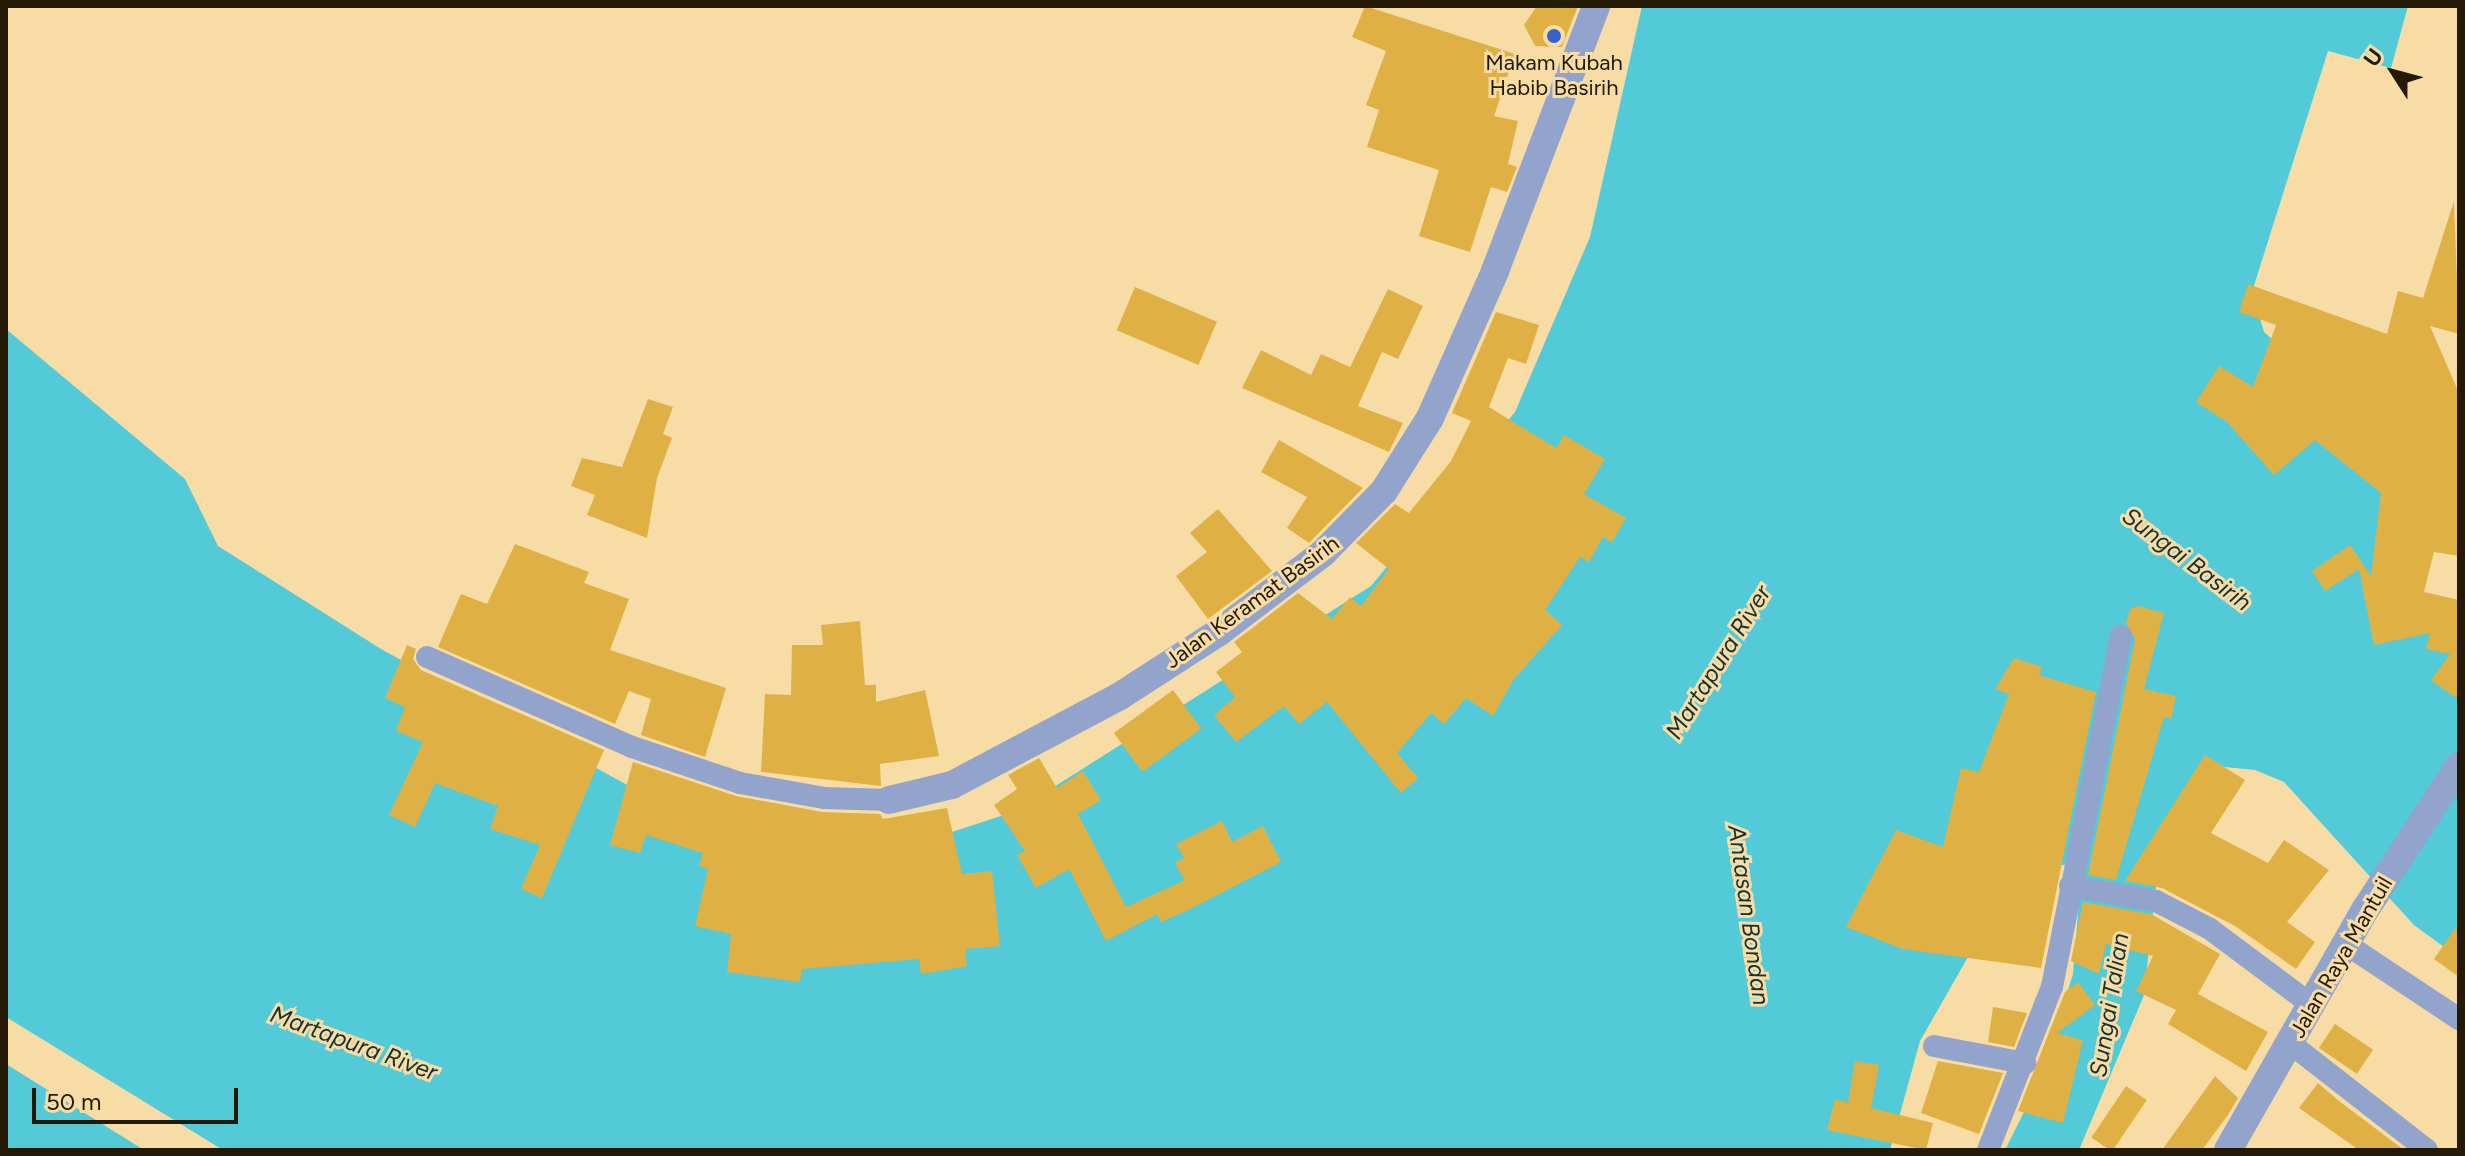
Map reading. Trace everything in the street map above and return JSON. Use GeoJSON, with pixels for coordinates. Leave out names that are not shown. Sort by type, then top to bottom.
{"type":"FeatureCollection","features":[{"type":"Feature","properties":{"kind":"street","name":"Jalan Keramat Basirih"},"geometry":{"type":"LineString","coordinates":[[889,800],[952,785],[1120,696],[1219,632],[1323,553],[1384,491],[1430,418],[1495,271],[1596,6]]}},
{"type":"Feature","properties":{"kind":"street"},"geometry":{"type":"LineString","coordinates":[[1988,1150],[2025,1063],[2052,987],[2121,636]]}},
{"type":"Feature","properties":{"kind":"street"},"geometry":{"type":"LineString","coordinates":[[427,657],[632,747],[740,783],[824,798],[889,800]]}},
{"type":"Feature","properties":{"kind":"street","name":"Jalan Raya Mantuil"},"geometry":{"type":"LineString","coordinates":[[2228,1150],[2291,1044],[2309,1003],[2365,910],[2459,766]]}},
{"type":"Feature","properties":{"kind":"street"},"geometry":{"type":"LineString","coordinates":[[2070,886],[2156,901],[2210,929],[2309,1003]]}},
{"type":"Feature","properties":{"kind":"street"},"geometry":{"type":"LineString","coordinates":[[2346,944],[2459,1019]]}},
{"type":"Feature","properties":{"kind":"street"},"geometry":{"type":"LineString","coordinates":[[2291,1044],[2427,1150]]}},
{"type":"Feature","properties":{"kind":"street"},"geometry":{"type":"LineString","coordinates":[[1934,1046],[2025,1063]]}},
{"type":"Feature","properties":{"kind":"water"},"geometry":{"type":"Polygon","coordinates":[[[1642,6],[2408,6],[2391,68],[2328,51],[2252,292],[2264,332],[2296,360],[2368,396],[2407,585],[2459,647],[2459,958],[2414,925],[2284,782],[2255,770],[2215,766],[2162,832],[2144,995],[2079,1150],[2005,1150],[2039,1082],[2073,974],[2081,877],[2073,864],[2041,867],[1980,936],[1920,1041],[1890,1150],[6,1150],[6,329],[185,479],[218,546],[381,649],[705,828],[894,851],[1016,811],[1371,586],[1515,412],[1590,237],[1642,6]]]}},
{"type":"Feature","properties":{"kind":"pier"},"geometry":{"type":"Polygon","coordinates":[[[6,1017],[223,1150],[144,1150],[6,1064],[6,1017]]]}},
{"type":"Feature","properties":{"kind":"building"},"geometry":{"type":"Polygon","coordinates":[[[1365,6],[1515,54],[1494,116],[1518,121],[1508,164],[1517,167],[1507,192],[1491,187],[1470,252],[1419,236],[1439,170],[1367,147],[1379,110],[1366,105],[1386,51],[1352,37],[1365,6]]]}},
{"type":"Feature","properties":{"kind":"building","name":"Makam Kubah Habib Basirih"},"geometry":{"type":"Polygon","coordinates":[[[1537,6],[1578,6],[1562,47],[1535,46],[1524,25],[1537,6]]]}},
{"type":"Feature","properties":{"kind":"building"},"geometry":{"type":"Polygon","coordinates":[[[2454,201],[2459,334],[2430,326],[2459,393],[2459,556],[2434,552],[2424,592],[2459,600],[2459,700],[2431,680],[2450,654],[2426,649],[2430,633],[2374,645],[2359,569],[2325,591],[2312,571],[2350,545],[2371,576],[2381,493],[2315,440],[2274,475],[2227,422],[2196,402],[2219,366],[2253,387],[2276,325],[2239,312],[2248,284],[2387,334],[2398,291],[2423,298],[2454,201]]]}},
{"type":"Feature","properties":{"kind":"building"},"geometry":{"type":"Polygon","coordinates":[[[1135,287],[1217,322],[1199,365],[1117,330],[1135,287]]]}},
{"type":"Feature","properties":{"kind":"building"},"geometry":{"type":"Polygon","coordinates":[[[1388,289],[1423,306],[1398,359],[1382,352],[1358,406],[1403,423],[1389,452],[1242,388],[1261,350],[1311,375],[1321,354],[1350,367],[1388,289]]]}},
{"type":"Feature","properties":{"kind":"building"},"geometry":{"type":"Polygon","coordinates":[[[1496,312],[1539,325],[1526,364],[1508,358],[1489,407],[1556,448],[1564,435],[1605,459],[1584,494],[1626,518],[1612,542],[1603,537],[1589,562],[1580,557],[1545,610],[1562,625],[1514,679],[1493,716],[1466,698],[1444,724],[1431,713],[1397,753],[1418,778],[1401,793],[1327,702],[1299,724],[1284,706],[1236,742],[1214,715],[1235,697],[1216,672],[1242,652],[1234,642],[1298,593],[1332,619],[1350,597],[1361,606],[1389,569],[1356,543],[1395,504],[1409,513],[1451,461],[1471,421],[1452,413],[1496,312]]]}},
{"type":"Feature","properties":{"kind":"building"},"geometry":{"type":"Polygon","coordinates":[[[648,399],[673,407],[663,434],[672,438],[657,478],[647,538],[587,515],[595,495],[571,486],[582,458],[622,467],[648,399]]]}},
{"type":"Feature","properties":{"kind":"building"},"geometry":{"type":"Polygon","coordinates":[[[1279,440],[1363,488],[1309,543],[1287,528],[1307,497],[1261,472],[1279,440]]]}},
{"type":"Feature","properties":{"kind":"building"},"geometry":{"type":"Polygon","coordinates":[[[1218,509],[1272,571],[1208,619],[1176,576],[1207,552],[1190,533],[1218,509]]]}},
{"type":"Feature","properties":{"kind":"building"},"geometry":{"type":"Polygon","coordinates":[[[515,544],[589,572],[584,583],[629,599],[610,650],[726,688],[705,757],[641,735],[651,699],[629,691],[615,724],[438,647],[461,594],[487,604],[515,544]]]}},
{"type":"Feature","properties":{"kind":"building"},"geometry":{"type":"Polygon","coordinates":[[[2138,606],[2164,613],[2144,689],[2176,696],[2171,719],[2164,717],[2116,880],[2088,875],[2135,639],[2126,623],[2130,609],[2138,606]]]}},
{"type":"Feature","properties":{"kind":"building"},"geometry":{"type":"Polygon","coordinates":[[[860,621],[865,685],[876,685],[876,702],[925,690],[939,756],[880,764],[881,786],[761,772],[765,694],[791,695],[792,645],[823,645],[821,625],[860,621]]]}},
{"type":"Feature","properties":{"kind":"building"},"geometry":{"type":"Polygon","coordinates":[[[407,645],[416,649],[413,659],[421,670],[604,750],[542,898],[521,889],[540,845],[490,829],[498,806],[435,783],[415,827],[389,815],[423,742],[396,731],[405,707],[385,698],[407,645]]]}},
{"type":"Feature","properties":{"kind":"building"},"geometry":{"type":"Polygon","coordinates":[[[2014,658],[2042,667],[2039,675],[2096,692],[2041,968],[1903,949],[1846,927],[1896,830],[1943,847],[1961,768],[1979,772],[2009,694],[1995,689],[2014,658]]]}},
{"type":"Feature","properties":{"kind":"building"},"geometry":{"type":"Polygon","coordinates":[[[1173,690],[1201,729],[1142,772],[1114,733],[1173,690]]]}},
{"type":"Feature","properties":{"kind":"building"},"geometry":{"type":"Polygon","coordinates":[[[2205,755],[2245,780],[2211,833],[2268,863],[2284,840],[2329,870],[2287,922],[2315,942],[2296,969],[2235,926],[2162,888],[2125,881],[2205,755]]]}},
{"type":"Feature","properties":{"kind":"building"},"geometry":{"type":"Polygon","coordinates":[[[1039,758],[1057,788],[1083,771],[1101,800],[1078,814],[1126,907],[1185,880],[1175,863],[1184,858],[1176,844],[1222,821],[1232,842],[1263,826],[1281,862],[1190,909],[1161,922],[1157,914],[1106,941],[1069,869],[1036,888],[1017,855],[1025,851],[994,805],[1017,789],[1008,775],[1039,758]]]}},
{"type":"Feature","properties":{"kind":"building"},"geometry":{"type":"Polygon","coordinates":[[[633,762],[736,796],[822,812],[880,814],[883,819],[947,808],[962,874],[992,871],[1000,946],[965,949],[967,966],[921,974],[919,959],[802,969],[800,982],[727,972],[731,934],[695,926],[708,869],[699,866],[703,853],[646,835],[640,853],[610,845],[633,762]]]}},
{"type":"Feature","properties":{"kind":"building"},"geometry":{"type":"Polygon","coordinates":[[[2083,902],[2151,914],[2220,954],[2198,994],[2268,1032],[2246,1071],[2168,1024],[2176,1010],[2136,991],[2153,956],[2106,944],[2099,974],[2071,961],[2083,902]]]}},
{"type":"Feature","properties":{"kind":"building"},"geometry":{"type":"Polygon","coordinates":[[[2459,923],[2459,977],[2434,959],[2459,923]]]}},
{"type":"Feature","properties":{"kind":"building"},"geometry":{"type":"Polygon","coordinates":[[[2078,982],[2095,1005],[2057,1033],[2083,1040],[2063,1123],[2018,1111],[2065,992],[2078,982]]]}},
{"type":"Feature","properties":{"kind":"building"},"geometry":{"type":"Polygon","coordinates":[[[1993,1007],[2027,1013],[2014,1047],[1988,1042],[1993,1007]]]}},
{"type":"Feature","properties":{"kind":"building"},"geometry":{"type":"Polygon","coordinates":[[[2335,1024],[2373,1050],[2357,1074],[2319,1048],[2335,1024]]]}},
{"type":"Feature","properties":{"kind":"building"},"geometry":{"type":"Polygon","coordinates":[[[1855,1061],[1879,1065],[1871,1108],[1933,1123],[1926,1150],[1827,1130],[1835,1099],[1848,1103],[1855,1061]]]}},
{"type":"Feature","properties":{"kind":"building"},"geometry":{"type":"Polygon","coordinates":[[[1938,1061],[2003,1073],[1979,1134],[1921,1113],[1938,1061]]]}},
{"type":"Feature","properties":{"kind":"building"},"geometry":{"type":"Polygon","coordinates":[[[2215,1076],[2238,1098],[2228,1115],[2202,1150],[2162,1150],[2215,1076]]]}},
{"type":"Feature","properties":{"kind":"building"},"geometry":{"type":"Polygon","coordinates":[[[2318,1083],[2404,1150],[2359,1150],[2299,1108],[2318,1083]]]}},
{"type":"Feature","properties":{"kind":"building"},"geometry":{"type":"Polygon","coordinates":[[[2126,1086],[2147,1100],[2113,1150],[2091,1137],[2126,1086]]]}},
{"type":"Feature","properties":{"kind":"place","name":"Makam Kubah Habib Basirih"},"geometry":{"type":"Point","coordinates":[1554,36]}},
{"type":"Feature","properties":{"kind":"water label","name":"Sungai Basirih"},"geometry":{"type":"Point","coordinates":[2187,559]}},
{"type":"Feature","properties":{"kind":"water label","name":"Martapura River"},"geometry":{"type":"Point","coordinates":[1718,662]}},
{"type":"Feature","properties":{"kind":"water label","name":"Antasan Bondan"},"geometry":{"type":"Point","coordinates":[1749,915]}},
{"type":"Feature","properties":{"kind":"water label","name":"Sungai Talian"},"geometry":{"type":"Point","coordinates":[2109,1005]}},
{"type":"Feature","properties":{"kind":"water label","name":"Martapura River"},"geometry":{"type":"Point","coordinates":[354,1043]}}]}
